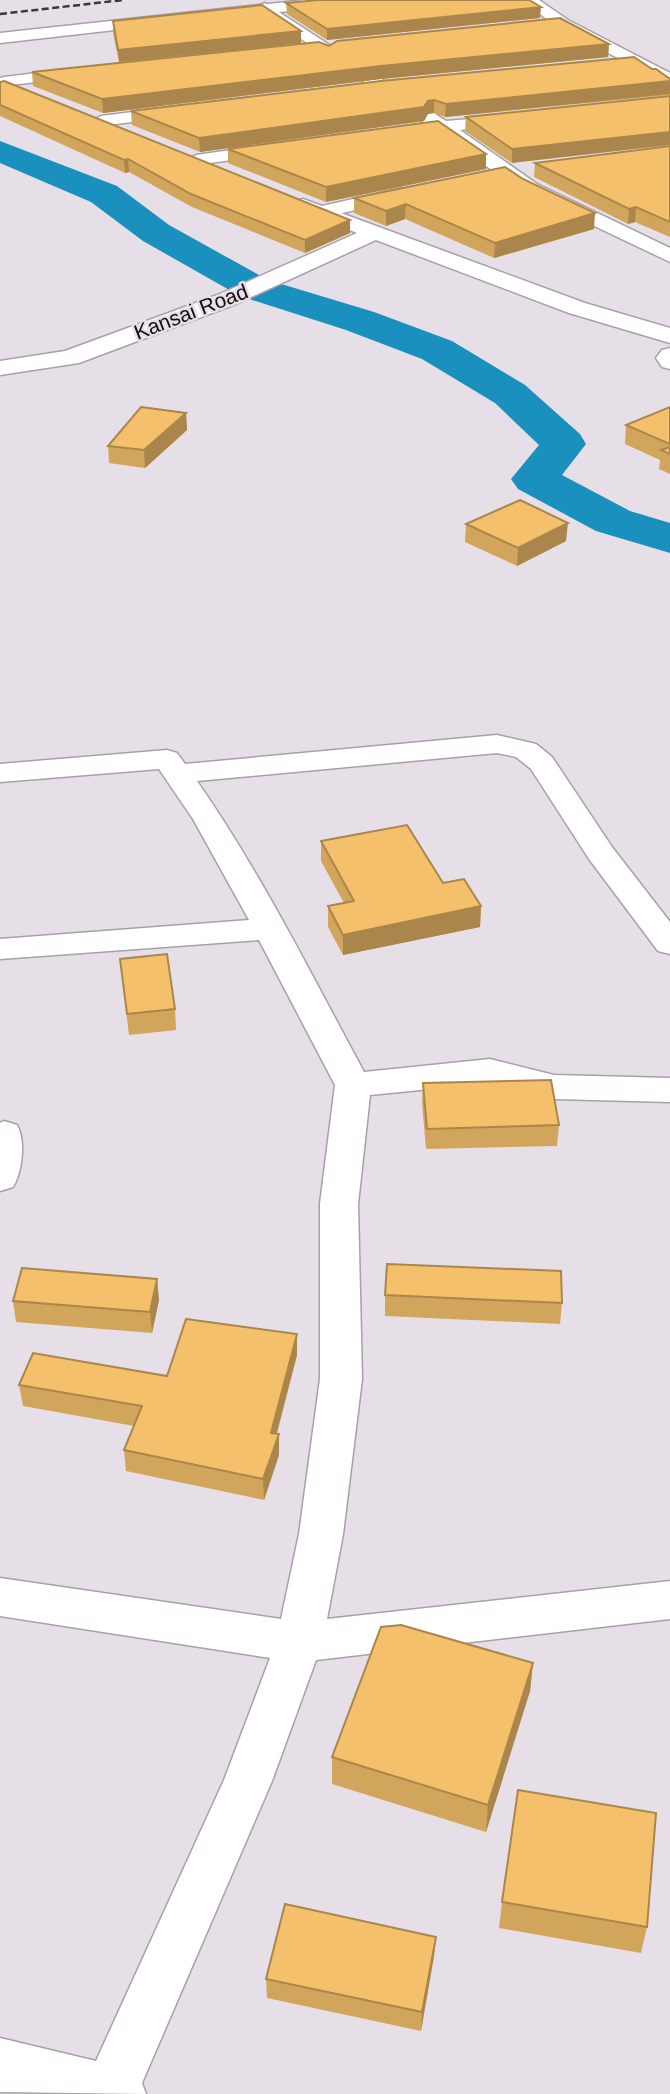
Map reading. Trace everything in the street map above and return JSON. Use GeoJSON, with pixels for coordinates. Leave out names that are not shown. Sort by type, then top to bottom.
{"type":"FeatureCollection","features":[{"type":"Feature","properties":{"kind":"street"},"geometry":{"type":"LineString","coordinates":[[0,38],[259,4],[372,0]]}},
{"type":"Feature","properties":{"kind":"street"},"geometry":{"type":"LineString","coordinates":[[529,0],[562,23],[670,80]]}},
{"type":"Feature","properties":{"kind":"street"},"geometry":{"type":"LineString","coordinates":[[259,4],[530,188],[670,256]]}},
{"type":"Feature","properties":{"kind":"street"},"geometry":{"type":"LineString","coordinates":[[536,26],[562,23]]}},
{"type":"Feature","properties":{"kind":"street"},"geometry":{"type":"LineString","coordinates":[[293,50],[348,45]]}},
{"type":"Feature","properties":{"kind":"street"},"geometry":{"type":"LineString","coordinates":[[606,65],[632,62]]}},
{"type":"Feature","properties":{"kind":"street"},"geometry":{"type":"LineString","coordinates":[[2,81],[91,72]]}},
{"type":"Feature","properties":{"kind":"street"},"geometry":{"type":"LineString","coordinates":[[2,81],[40,97]]}},
{"type":"Feature","properties":{"kind":"street"},"geometry":{"type":"LineString","coordinates":[[354,90],[407,84]]}},
{"type":"Feature","properties":{"kind":"street"},"geometry":{"type":"LineString","coordinates":[[101,121],[194,110]]}},
{"type":"Feature","properties":{"kind":"street"},"geometry":{"type":"LineString","coordinates":[[77,111],[137,135]]}},
{"type":"Feature","properties":{"kind":"street"},"geometry":{"type":"LineString","coordinates":[[387,134],[536,116]]}},
{"type":"Feature","properties":{"kind":"street"},"geometry":{"type":"LineString","coordinates":[[196,160],[291,147]]}},
{"type":"Feature","properties":{"kind":"street"},"geometry":{"type":"LineString","coordinates":[[172,150],[233,175]]}},
{"type":"Feature","properties":{"kind":"street"},"geometry":{"type":"LineString","coordinates":[[483,177],[537,168]]}},
{"type":"Feature","properties":{"kind":"street"},"geometry":{"type":"LineString","coordinates":[[320,212],[415,192]]}},
{"type":"Feature","properties":{"kind":"street"},"geometry":{"type":"LineString","coordinates":[[283,196],[374,233],[578,308],[670,336]]}},
{"type":"Feature","properties":{"kind":"street","name":"Kansai Road"},"geometry":{"type":"LineString","coordinates":[[0,368],[70,358],[228,299],[374,233]]}},
{"type":"Feature","properties":{"kind":"street"},"geometry":{"type":"LineString","coordinates":[[670,355],[667,358],[670,362]]}},
{"type":"Feature","properties":{"kind":"street"},"geometry":{"type":"LineString","coordinates":[[178,774],[497,744],[526,750],[542,763],[600,852],[670,944]]}},
{"type":"Feature","properties":{"kind":"street"},"geometry":{"type":"LineString","coordinates":[[0,773],[167,759],[208,819],[353,1085],[339,1204],[341,1379],[321,1534],[299,1642],[248,1781],[112,2093],[0,2065]]}},
{"type":"Feature","properties":{"kind":"street"},"geometry":{"type":"LineString","coordinates":[[0,949],[269,929]]}},
{"type":"Feature","properties":{"kind":"street"},"geometry":{"type":"LineString","coordinates":[[353,1085],[489,1071],[554,1087],[670,1090]]}},
{"type":"Feature","properties":{"kind":"street"},"geometry":{"type":"LineString","coordinates":[[0,1178],[4,1134]]}},
{"type":"Feature","properties":{"kind":"street"},"geometry":{"type":"LineString","coordinates":[[0,1597],[299,1642],[670,1600]]}},
{"type":"Feature","properties":{"kind":"building"},"geometry":{"type":"Polygon","coordinates":[[[318,0],[529,0],[541,7],[327,29],[286,3],[318,0]]]}},
{"type":"Feature","properties":{"kind":"building"},"geometry":{"type":"Polygon","coordinates":[[[262,5],[301,31],[118,50],[113,21],[262,5]]]}},
{"type":"Feature","properties":{"kind":"building"},"geometry":{"type":"Polygon","coordinates":[[[560,18],[609,44],[381,66],[102,99],[32,72],[319,42],[329,46],[337,41],[560,18]]]}},
{"type":"Feature","properties":{"kind":"building"},"geometry":{"type":"Polygon","coordinates":[[[634,57],[656,69],[670,81],[446,104],[434,100],[428,101],[424,107],[199,138],[131,111],[381,81],[634,57]]]}},
{"type":"Feature","properties":{"kind":"building"},"geometry":{"type":"Polygon","coordinates":[[[4,81],[350,220],[305,240],[191,194],[128,159],[124,160],[0,105],[0,82],[4,81]]]}},
{"type":"Feature","properties":{"kind":"building"},"geometry":{"type":"Polygon","coordinates":[[[670,96],[670,132],[512,149],[466,117],[670,96]]]}},
{"type":"Feature","properties":{"kind":"building"},"geometry":{"type":"Polygon","coordinates":[[[438,121],[486,154],[326,187],[228,149],[438,121]]]}},
{"type":"Feature","properties":{"kind":"building"},"geometry":{"type":"Polygon","coordinates":[[[670,146],[670,222],[636,207],[629,209],[535,163],[670,146]]]}},
{"type":"Feature","properties":{"kind":"building"},"geometry":{"type":"Polygon","coordinates":[[[505,167],[523,179],[595,213],[495,243],[406,204],[386,211],[354,198],[505,167]]]}},
{"type":"Feature","properties":{"kind":"building"},"geometry":{"type":"Polygon","coordinates":[[[141,407],[186,413],[144,450],[108,446],[141,407]]]}},
{"type":"Feature","properties":{"kind":"building"},"geometry":{"type":"Polygon","coordinates":[[[670,407],[670,444],[626,425],[670,407]]]}},
{"type":"Feature","properties":{"kind":"building"},"geometry":{"type":"Polygon","coordinates":[[[670,447],[670,454],[661,450],[670,447]]]}},
{"type":"Feature","properties":{"kind":"building"},"geometry":{"type":"Polygon","coordinates":[[[520,500],[568,523],[518,548],[466,524],[520,500]]]}},
{"type":"Feature","properties":{"kind":"building"},"geometry":{"type":"Polygon","coordinates":[[[407,825],[443,883],[464,879],[481,906],[343,935],[328,906],[354,901],[321,841],[407,825]]]}},
{"type":"Feature","properties":{"kind":"building"},"geometry":{"type":"Polygon","coordinates":[[[167,954],[175,1009],[127,1014],[120,959],[167,954]]]}},
{"type":"Feature","properties":{"kind":"building"},"geometry":{"type":"Polygon","coordinates":[[[551,1080],[559,1125],[427,1129],[423,1083],[551,1080]]]}},
{"type":"Feature","properties":{"kind":"building"},"geometry":{"type":"Polygon","coordinates":[[[387,1264],[561,1271],[562,1303],[385,1295],[387,1264]]]}},
{"type":"Feature","properties":{"kind":"building"},"geometry":{"type":"Polygon","coordinates":[[[22,1268],[157,1279],[150,1312],[13,1301],[22,1268]]]}},
{"type":"Feature","properties":{"kind":"building"},"geometry":{"type":"Polygon","coordinates":[[[186,1319],[297,1334],[271,1433],[279,1434],[263,1479],[124,1450],[142,1406],[19,1385],[33,1353],[167,1376],[186,1319]]]}},
{"type":"Feature","properties":{"kind":"building"},"geometry":{"type":"Polygon","coordinates":[[[401,1625],[533,1663],[488,1805],[332,1757],[381,1627],[401,1625]]]}},
{"type":"Feature","properties":{"kind":"building"},"geometry":{"type":"Polygon","coordinates":[[[518,1790],[656,1813],[647,1927],[502,1902],[518,1790]]]}},
{"type":"Feature","properties":{"kind":"building"},"geometry":{"type":"Polygon","coordinates":[[[285,1904],[436,1937],[422,2012],[266,1979],[285,1904]]]}},
{"type":"Feature","properties":{"kind":"waterway"},"geometry":{"type":"LineString","coordinates":[[0,151],[104,194],[156,233],[254,288],[360,321],[437,350],[510,394],[564,444],[534,479],[613,521],[670,539]]}},
{"type":"Feature","properties":{"kind":"railway"},"geometry":{"type":"LineString","coordinates":[[0,14],[123,0]]}}]}
